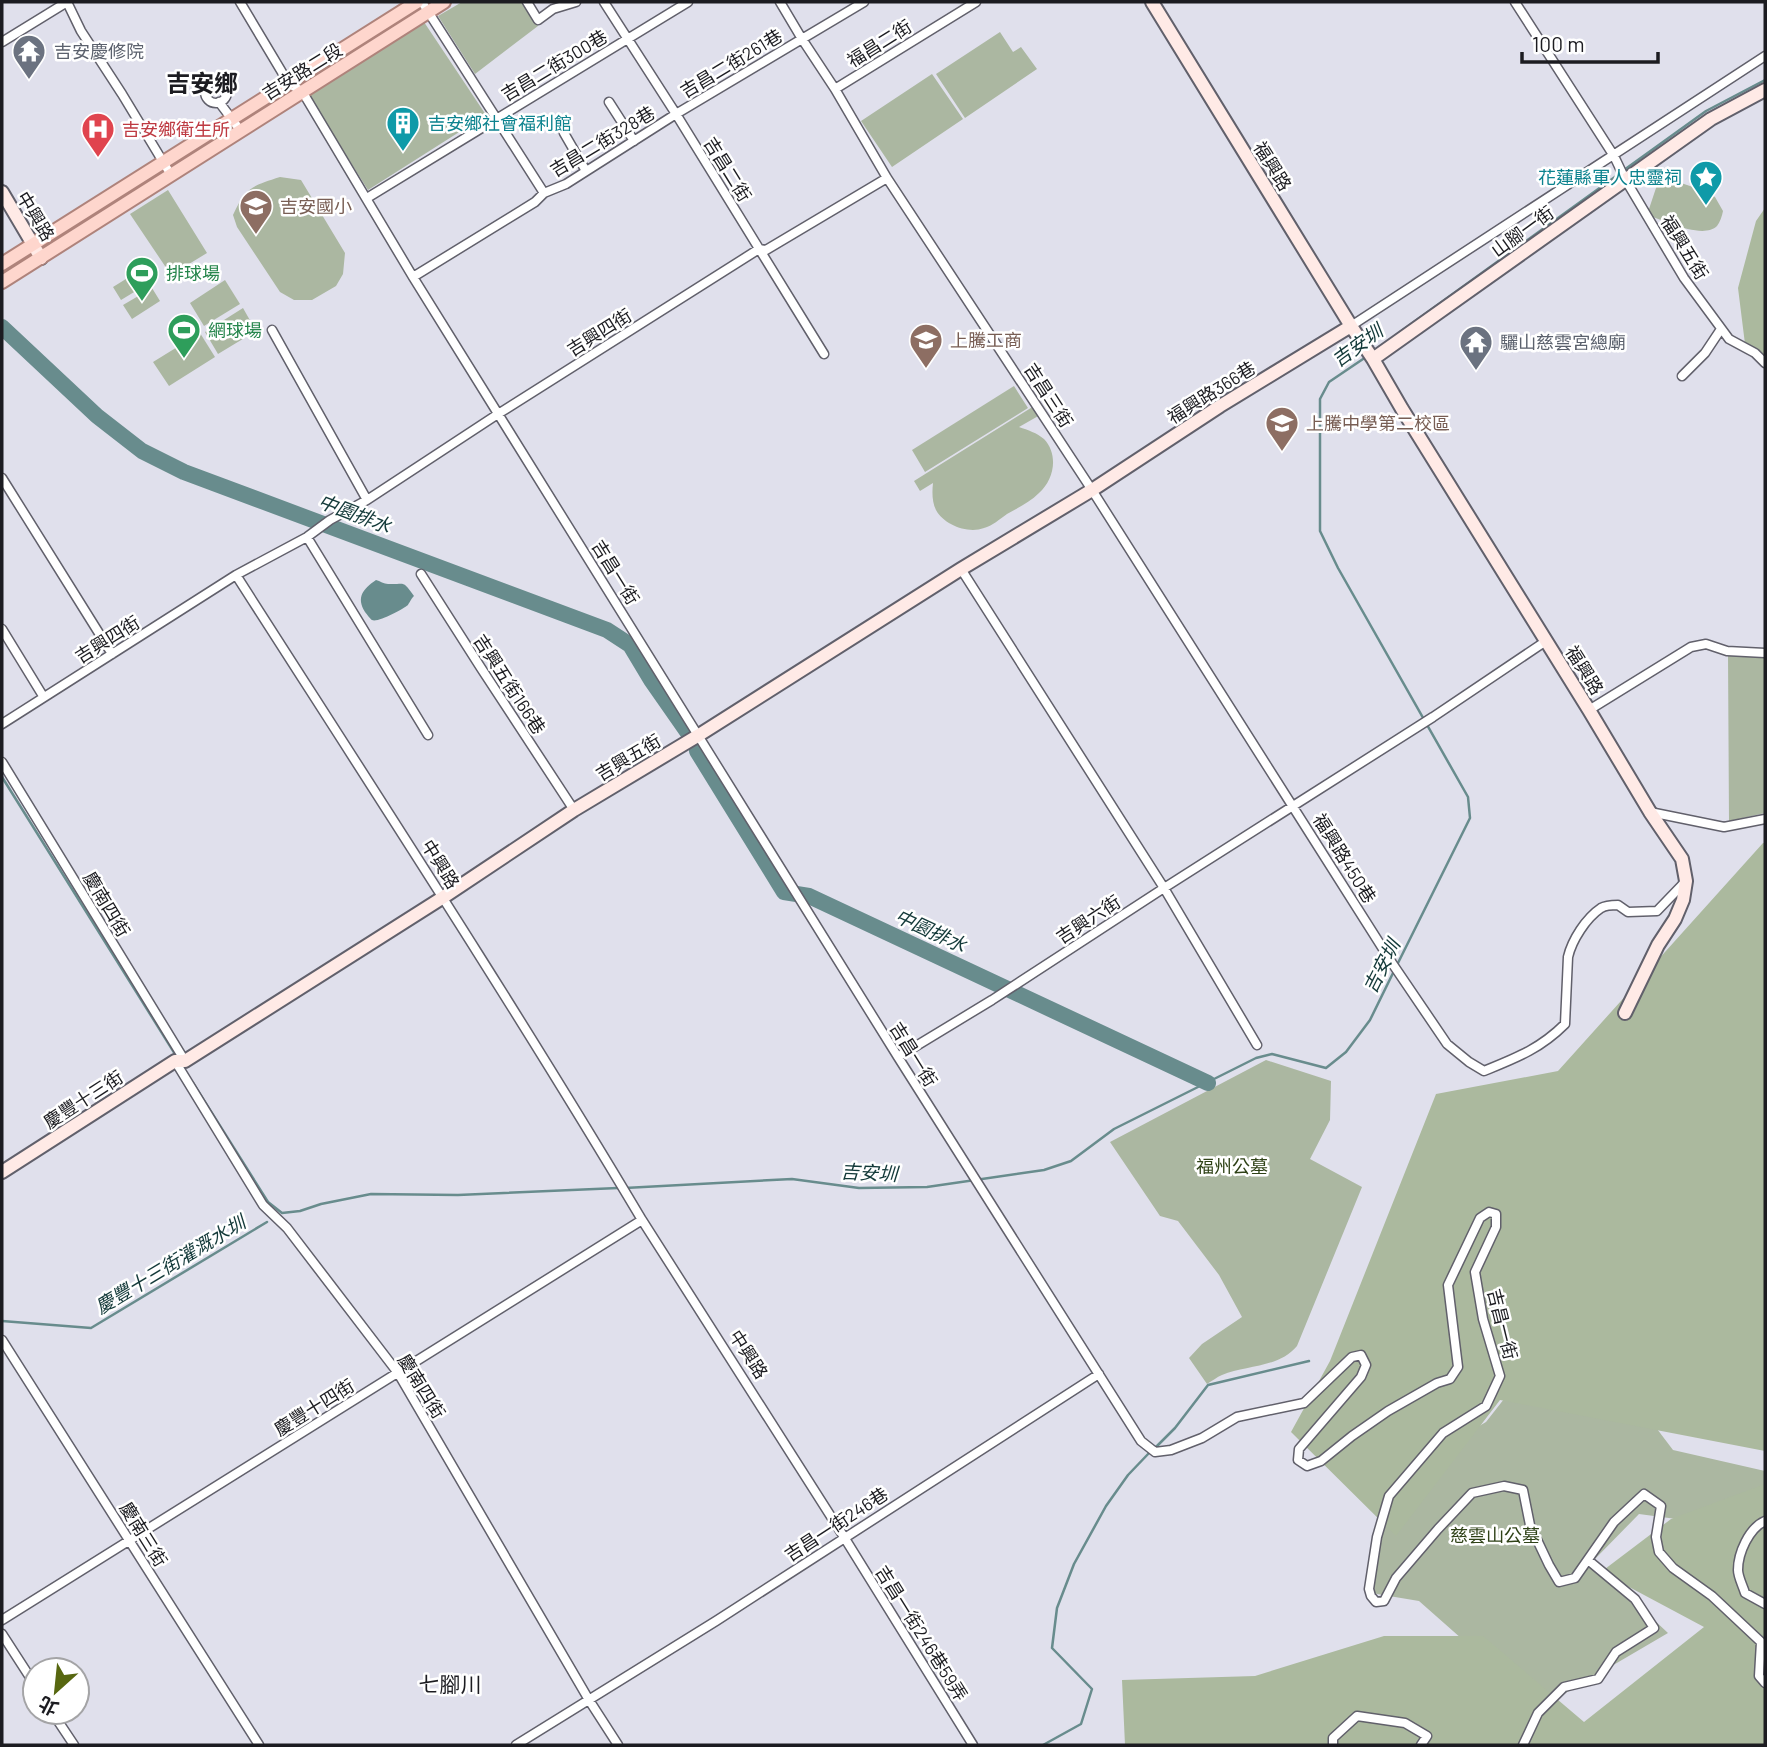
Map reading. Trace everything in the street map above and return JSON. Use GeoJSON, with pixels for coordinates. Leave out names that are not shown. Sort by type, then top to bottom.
{"type":"FeatureCollection","features":[{"type":"Feature","properties":{"kind":"main road","name":"吉安路二段"},"geometry":{"type":"LineString","coordinates":[[2,282],[170,175],[289,84],[422,5],[444,2]]}},
{"type":"Feature","properties":{"kind":"main road","name":"吉安路二段"},"geometry":{"type":"LineString","coordinates":[[2,264],[163,163],[302,92],[422,5]]}},
{"type":"Feature","properties":{"kind":"street"},"geometry":{"type":"LineString","coordinates":[[2,42],[67,2],[81,31],[170,175]]}},
{"type":"Feature","properties":{"kind":"street","name":"吉昌一街"},"geometry":{"type":"LineString","coordinates":[[240,2],[289,84],[302,92],[413,277],[963,1162],[1141,1441],[1156,1452],[1171,1450],[1202,1438],[1237,1417],[1304,1404],[1352,1357],[1361,1355],[1366,1365],[1361,1377],[1299,1449],[1298,1460],[1307,1466],[1321,1461],[1388,1411],[1450,1378],[1458,1367],[1448,1286],[1480,1218],[1489,1212],[1496,1214],[1496,1227],[1475,1272],[1483,1319],[1500,1376],[1486,1406],[1443,1433],[1388,1496],[1377,1537],[1369,1589],[1371,1596],[1376,1602],[1384,1601],[1396,1578],[1472,1493],[1504,1486],[1523,1490],[1530,1525],[1559,1582],[1575,1578],[1614,1522],[1644,1494],[1661,1506],[1656,1537],[1658,1552],[1673,1568],[1712,1596],[1761,1642],[1759,1675],[1765,1683]]}},
{"type":"Feature","properties":{"kind":"street"},"geometry":{"type":"LineString","coordinates":[[527,2],[538,20],[553,9],[576,2]]}},
{"type":"Feature","properties":{"kind":"street","name":"吉昌二街"},"geometry":{"type":"LineString","coordinates":[[604,2],[824,354]]}},
{"type":"Feature","properties":{"kind":"street","name":"吉昌二街300巷"},"geometry":{"type":"LineString","coordinates":[[367,198],[688,2]]}},
{"type":"Feature","properties":{"kind":"street","name":"吉昌三街"},"geometry":{"type":"LineString","coordinates":[[780,2],[887,178],[1294,805]]}},
{"type":"Feature","properties":{"kind":"street","name":"吉昌二街261巷"},"geometry":{"type":"LineString","coordinates":[[676,114],[864,2]]}},
{"type":"Feature","properties":{"kind":"street","name":"福昌二街"},"geometry":{"type":"LineString","coordinates":[[835,89],[976,2]]}},
{"type":"Feature","properties":{"kind":"street","name":"福興路"},"geometry":{"type":"LineString","coordinates":[[1152,2],[1590,710],[1650,812],[1682,859],[1686,881]]}},
{"type":"Feature","properties":{"kind":"street","name":"福興五街"},"geometry":{"type":"LineString","coordinates":[[1515,2],[1614,156],[1617,166],[1684,278],[1729,339],[1755,353],[1765,363]]}},
{"type":"Feature","properties":{"kind":"street"},"geometry":{"type":"LineString","coordinates":[[422,5],[544,193]]}},
{"type":"Feature","properties":{"kind":"street"},"geometry":{"type":"LineString","coordinates":[[1351,326],[1765,56]]}},
{"type":"Feature","properties":{"kind":"street","name":"山腳一街"},"geometry":{"type":"LineString","coordinates":[[1370,354],[1712,119],[1765,90]]}},
{"type":"Feature","properties":{"kind":"street"},"geometry":{"type":"LineString","coordinates":[[219,102],[236,125]]}},
{"type":"Feature","properties":{"kind":"street"},"geometry":{"type":"LineString","coordinates":[[609,102],[634,141]]}},
{"type":"Feature","properties":{"kind":"street","name":"吉昌二街328巷"},"geometry":{"type":"LineString","coordinates":[[413,277],[535,202],[544,193],[566,184],[676,114]]}},
{"type":"Feature","properties":{"kind":"street"},"geometry":{"type":"LineString","coordinates":[[564,133],[586,171]]}},
{"type":"Feature","properties":{"kind":"street","name":"吉興四街"},"geometry":{"type":"LineString","coordinates":[[2,724],[236,575],[367,500],[759,250],[766,250],[887,178]]}},
{"type":"Feature","properties":{"kind":"street","name":"中興路"},"geometry":{"type":"LineString","coordinates":[[2,192],[41,258]]}},
{"type":"Feature","properties":{"kind":"street","name":"福興路366巷"},"geometry":{"type":"LineString","coordinates":[[1092,490],[1220,406],[1351,326]]}},
{"type":"Feature","properties":{"kind":"street"},"geometry":{"type":"LineString","coordinates":[[1682,376],[1705,354],[1721,329]]}},
{"type":"Feature","properties":{"kind":"street"},"geometry":{"type":"LineString","coordinates":[[272,330],[367,500]]}},
{"type":"Feature","properties":{"kind":"street"},"geometry":{"type":"LineString","coordinates":[[2,478],[112,654]]}},
{"type":"Feature","properties":{"kind":"street","name":"吉興五街"},"geometry":{"type":"LineString","coordinates":[[180,1061],[442,898],[574,810],[1092,490]]}},
{"type":"Feature","properties":{"kind":"street"},"geometry":{"type":"LineString","coordinates":[[304,538],[428,735]]}},
{"type":"Feature","properties":{"kind":"street"},"geometry":{"type":"LineString","coordinates":[[961,569],[1164,888],[1257,1045]]}},
{"type":"Feature","properties":{"kind":"street","name":"吉興五街166巷"},"geometry":{"type":"LineString","coordinates":[[421,574],[574,810]]}},
{"type":"Feature","properties":{"kind":"street","name":"中興路"},"geometry":{"type":"LineString","coordinates":[[236,575],[844,1537]]}},
{"type":"Feature","properties":{"kind":"street"},"geometry":{"type":"LineString","coordinates":[[2,629],[43,696]]}},
{"type":"Feature","properties":{"kind":"street","name":"吉興六街"},"geometry":{"type":"LineString","coordinates":[[898,1057],[1011,988],[1433,717],[1546,641]]}},
{"type":"Feature","properties":{"kind":"street"},"geometry":{"type":"LineString","coordinates":[[1590,710],[1691,647],[1706,644],[1727,651],[1765,653]]}},
{"type":"Feature","properties":{"kind":"street","name":"慶南四街"},"geometry":{"type":"LineString","coordinates":[[2,762],[263,1205],[287,1228],[398,1373],[618,1745]]}},
{"type":"Feature","properties":{"kind":"street","name":"福興路450巷"},"geometry":{"type":"LineString","coordinates":[[1294,805],[1392,963],[1447,1044],[1484,1071],[1546,1042],[1565,1024],[1570,947],[1581,929],[1603,906],[1618,905],[1628,912],[1657,911],[1686,881]]}},
{"type":"Feature","properties":{"kind":"street"},"geometry":{"type":"LineString","coordinates":[[1650,812],[1724,827],[1765,819]]}},
{"type":"Feature","properties":{"kind":"street"},"geometry":{"type":"LineString","coordinates":[[1625,1013],[1658,945],[1675,919],[1683,900],[1686,881]]}},
{"type":"Feature","properties":{"kind":"street","name":"慶豐十三街"},"geometry":{"type":"LineString","coordinates":[[2,1172],[180,1061]]}},
{"type":"Feature","properties":{"kind":"street","name":"慶豐十四街"},"geometry":{"type":"LineString","coordinates":[[2,1620],[642,1220]]}},
{"type":"Feature","properties":{"kind":"street","name":"慶南三街"},"geometry":{"type":"LineString","coordinates":[[2,1340],[260,1745]]}},
{"type":"Feature","properties":{"kind":"street","name":"吉昌一街246巷"},"geometry":{"type":"LineString","coordinates":[[516,1745],[1099,1374]]}},
{"type":"Feature","properties":{"kind":"street"},"geometry":{"type":"LineString","coordinates":[[1765,1521],[1761,1522],[1744,1542],[1737,1572],[1745,1593],[1765,1604]]}},
{"type":"Feature","properties":{"kind":"street","name":"吉昌一街246巷59弄"},"geometry":{"type":"LineString","coordinates":[[844,1537],[973,1745]]}},
{"type":"Feature","properties":{"kind":"street"},"geometry":{"type":"LineString","coordinates":[[1523,1745],[1538,1713],[1563,1687],[1598,1679],[1616,1652],[1654,1628],[1635,1598],[1588,1560]]}},
{"type":"Feature","properties":{"kind":"street"},"geometry":{"type":"LineString","coordinates":[[2,1634],[21,1663]]}},
{"type":"Feature","properties":{"kind":"street"},"geometry":{"type":"LineString","coordinates":[[1333,1745],[1333,1738],[1357,1716],[1405,1723],[1427,1736],[1421,1745]]}},
{"type":"Feature","properties":{"kind":"street"},"geometry":{"type":"LineString","coordinates":[[61,1726],[74,1745]]}},
{"type":"Feature","properties":{"kind":"green space"},"geometry":{"type":"Polygon","coordinates":[[[462,2],[523,2],[538,26],[475,74],[438,16],[462,2]]]}},
{"type":"Feature","properties":{"kind":"green space"},"geometry":{"type":"Polygon","coordinates":[[[422,19],[486,115],[368,190],[306,92],[422,19]]]}},
{"type":"Feature","properties":{"kind":"green space"},"geometry":{"type":"Polygon","coordinates":[[[1000,32],[1013,52],[1021,47],[1037,69],[965,118],[936,74],[1000,32]]]}},
{"type":"Feature","properties":{"kind":"green space"},"geometry":{"type":"Polygon","coordinates":[[[932,74],[963,119],[892,167],[861,121],[932,74]]]}},
{"type":"Feature","properties":{"kind":"green space"},"geometry":{"type":"Polygon","coordinates":[[[1660,176],[1708,192],[1715,197],[1723,211],[1717,226],[1711,230],[1693,230],[1647,215],[1660,176]]]}},
{"type":"Feature","properties":{"kind":"green space"},"geometry":{"type":"Polygon","coordinates":[[[280,177],[301,180],[345,253],[343,274],[336,286],[312,300],[294,300],[280,292],[237,227],[233,215],[246,193],[280,177]]]}},
{"type":"Feature","properties":{"kind":"green space"},"geometry":{"type":"Polygon","coordinates":[[[168,190],[207,253],[171,275],[130,214],[168,190]]]}},
{"type":"Feature","properties":{"kind":"green space","name":"排球場"},"geometry":{"type":"Polygon","coordinates":[[[142,269],[149,283],[121,300],[113,287],[142,269]]]}},
{"type":"Feature","properties":{"kind":"green space"},"geometry":{"type":"Polygon","coordinates":[[[225,280],[240,304],[204,326],[190,303],[225,280]]]}},
{"type":"Feature","properties":{"kind":"green space","name":"排球場"},"geometry":{"type":"Polygon","coordinates":[[[152,288],[160,301],[132,319],[123,305],[152,288]]]}},
{"type":"Feature","properties":{"kind":"green space"},"geometry":{"type":"Polygon","coordinates":[[[243,308],[256,331],[218,354],[205,332],[243,308]]]}},
{"type":"Feature","properties":{"kind":"green space","name":"網球場"},"geometry":{"type":"Polygon","coordinates":[[[200,333],[215,357],[169,386],[153,362],[200,333]]]}},
{"type":"Feature","properties":{"kind":"green space"},"geometry":{"type":"Polygon","coordinates":[[[1014,386],[1028,408],[925,472],[912,450],[1014,386]]]}},
{"type":"Feature","properties":{"kind":"green space"},"geometry":{"type":"Polygon","coordinates":[[[1034,406],[1040,415],[1019,427],[1044,439],[1052,452],[1053,467],[1044,488],[1028,502],[987,527],[971,530],[950,524],[935,507],[933,483],[920,491],[914,481],[1034,406]]]}},
{"type":"Feature","properties":{"kind":"green space"},"geometry":{"type":"Polygon","coordinates":[[[1728,655],[1765,655],[1765,813],[1729,821],[1728,655]]]}},
{"type":"Feature","properties":{"kind":"green space","name":"福州公墓"},"geometry":{"type":"Polygon","coordinates":[[[1266,1060],[1331,1081],[1330,1120],[1310,1159],[1362,1187],[1297,1346],[1290,1353],[1272,1362],[1222,1375],[1207,1384],[1189,1358],[1202,1344],[1242,1317],[1219,1275],[1178,1221],[1160,1216],[1110,1142],[1266,1060]]]}},
{"type":"Feature","properties":{"kind":"green space","name":"慈雲山公墓"},"geometry":{"type":"Polygon","coordinates":[[[1551,1339],[1629,1392],[1673,1450],[1765,1471],[1765,1512],[1736,1527],[1639,1514],[1592,1562],[1668,1633],[1540,1708],[1419,1601],[1365,1592],[1393,1501],[1428,1456],[1486,1422],[1551,1339]]]}},
{"type":"Feature","properties":{"kind":"shaded area"},"geometry":{"type":"Polygon","coordinates":[[[1765,208],[1765,355],[1745,344],[1738,288],[1756,221],[1765,208]]]}},
{"type":"Feature","properties":{"kind":"shaded area"},"geometry":{"type":"Polygon","coordinates":[[[376,580],[386,584],[403,584],[414,596],[408,605],[401,609],[385,618],[372,620],[362,607],[361,598],[364,590],[376,580]]]}},
{"type":"Feature","properties":{"kind":"shaded area"},"geometry":{"type":"Polygon","coordinates":[[[1763,843],[1765,1451],[1500,1400],[1396,1536],[1291,1432],[1330,1361],[1436,1094],[1558,1071],[1763,843]]]}},
{"type":"Feature","properties":{"kind":"shaded area"},"geometry":{"type":"Polygon","coordinates":[[[1765,1484],[1765,1745],[1125,1745],[1122,1680],[1255,1676],[1384,1636],[1483,1636],[1584,1722],[1704,1627],[1601,1572],[1671,1519],[1765,1484]]]}},
{"type":"Feature","properties":{"kind":"waterway","name":"吉安圳"},"geometry":{"type":"LineString","coordinates":[[1624,170],[1706,111],[1765,80]]}},
{"type":"Feature","properties":{"kind":"waterway","name":"吉安圳"},"geometry":{"type":"LineString","coordinates":[[1400,332],[1619,174]]}},
{"type":"Feature","properties":{"kind":"waterway","name":"中園排水"},"geometry":{"type":"LineString","coordinates":[[2,327],[97,416],[142,451],[184,472],[607,630],[630,645],[688,733]]}},
{"type":"Feature","properties":{"kind":"waterway","name":"吉安圳"},"geometry":{"type":"LineString","coordinates":[[1366,357],[1329,382],[1320,399],[1320,531],[1338,568],[1468,797],[1470,818],[1397,965]]}},
{"type":"Feature","properties":{"kind":"waterway","name":"中園排水"},"geometry":{"type":"LineString","coordinates":[[697,751],[784,892],[809,896],[1208,1083]]}},
{"type":"Feature","properties":{"kind":"waterway"},"geometry":{"type":"LineString","coordinates":[[2,777],[175,1054]]}},
{"type":"Feature","properties":{"kind":"waterway","name":"吉安圳"},"geometry":{"type":"LineString","coordinates":[[625,1188],[792,1179],[859,1188],[927,1187],[1044,1170],[1071,1161],[1114,1129],[1256,1058],[1272,1054],[1326,1068],[1346,1052],[1370,1020],[1394,971]]}},
{"type":"Feature","properties":{"kind":"waterway","name":"吉安圳"},"geometry":{"type":"LineString","coordinates":[[193,1083],[268,1202],[282,1213],[371,1194],[458,1195],[618,1188]]}},
{"type":"Feature","properties":{"kind":"waterway","name":"慶豐十三街灌溉水圳"},"geometry":{"type":"LineString","coordinates":[[2,1321],[91,1328],[267,1222]]}},
{"type":"Feature","properties":{"kind":"waterway"},"geometry":{"type":"LineString","coordinates":[[1155,1448],[1175,1428],[1208,1385],[1309,1361]]}},
{"type":"Feature","properties":{"kind":"waterway"},"geometry":{"type":"LineString","coordinates":[[1043,1745],[1081,1724],[1092,1689],[1052,1648],[1057,1608],[1074,1564],[1106,1506],[1128,1475],[1150,1452]]}},
{"type":"Feature","properties":{"kind":"place","name":"吉安慶修院"},"geometry":{"type":"Point","coordinates":[29,81]}},
{"type":"Feature","properties":{"kind":"place","name":"吉安鄉社會福利館"},"geometry":{"type":"Point","coordinates":[403,153]}},
{"type":"Feature","properties":{"kind":"place","name":"吉安鄉衛生所"},"geometry":{"type":"Point","coordinates":[98,159]}},
{"type":"Feature","properties":{"kind":"place","name":"花蓮縣軍人忠靈祠"},"geometry":{"type":"Point","coordinates":[1706,207]}},
{"type":"Feature","properties":{"kind":"place","name":"吉安國小"},"geometry":{"type":"Point","coordinates":[256,236]}},
{"type":"Feature","properties":{"kind":"place","name":"排球場"},"geometry":{"type":"Point","coordinates":[142,303]}},
{"type":"Feature","properties":{"kind":"place","name":"網球場"},"geometry":{"type":"Point","coordinates":[184,360]}},
{"type":"Feature","properties":{"kind":"place","name":"上騰工商"},"geometry":{"type":"Point","coordinates":[926,370]}},
{"type":"Feature","properties":{"kind":"place","name":"驪山慈雲宮總廟"},"geometry":{"type":"Point","coordinates":[1476,372]}},
{"type":"Feature","properties":{"kind":"place","name":"上騰中學第二校區"},"geometry":{"type":"Point","coordinates":[1282,453]}},
{"type":"Feature","properties":{"kind":"district","name":"吉安鄉"},"geometry":{"type":"Point","coordinates":[202,82]}},
{"type":"Feature","properties":{"kind":"district","name":"七腳川"},"geometry":{"type":"Point","coordinates":[450,1683]}}]}
